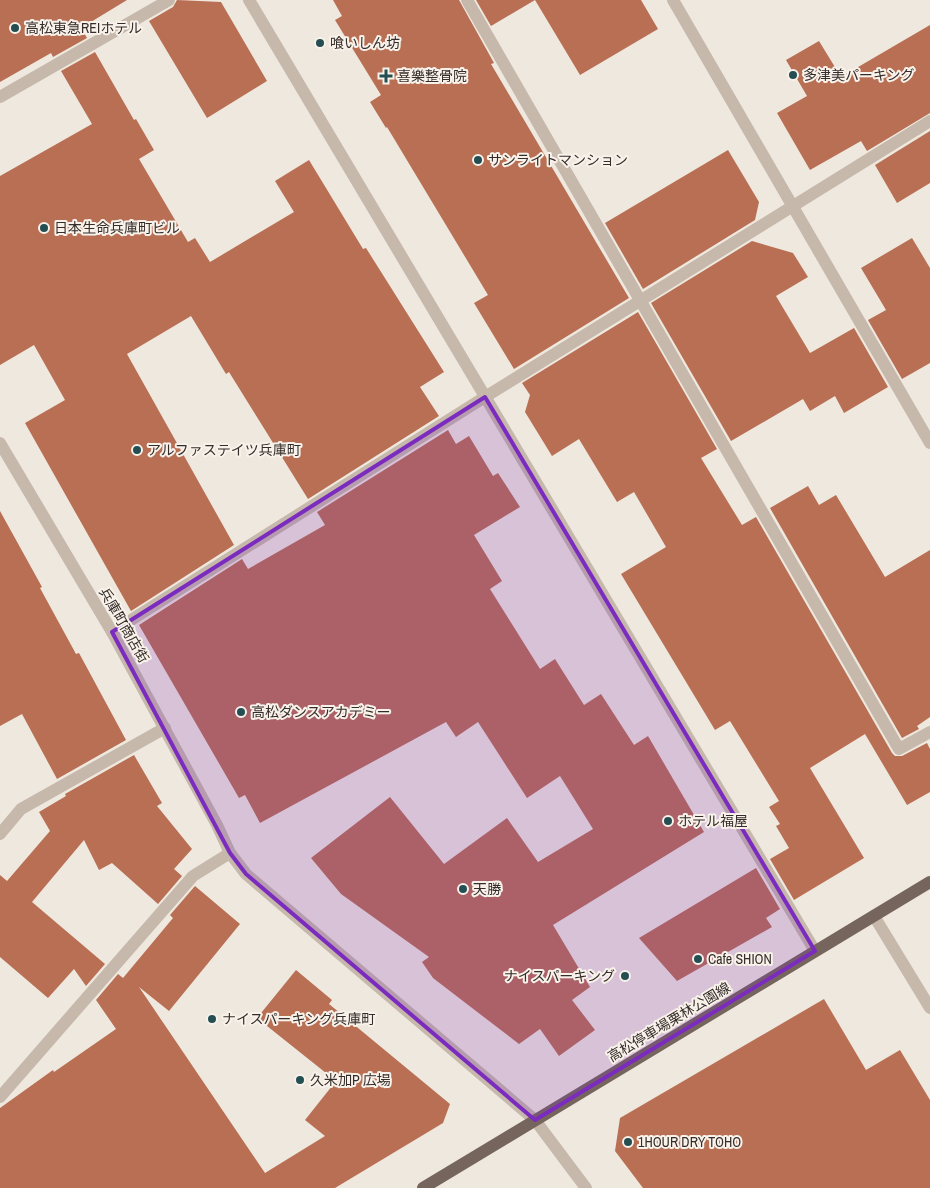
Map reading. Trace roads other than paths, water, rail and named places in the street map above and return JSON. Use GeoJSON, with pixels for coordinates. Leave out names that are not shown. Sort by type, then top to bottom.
{"type":"FeatureCollection","features":[{"type":"Feature","properties":{"kind":"main road","name":"高松停車場栗林公園線"},"geometry":{"type":"LineString","coordinates":[[423,1188],[930,882]]}},
{"type":"Feature","properties":{"kind":"street"},"geometry":{"type":"LineString","coordinates":[[0,97],[169,0]]}},
{"type":"Feature","properties":{"kind":"street"},"geometry":{"type":"LineString","coordinates":[[249,0],[815,951]]}},
{"type":"Feature","properties":{"kind":"street"},"geometry":{"type":"LineString","coordinates":[[467,0],[899,749],[930,732]]}},
{"type":"Feature","properties":{"kind":"street"},"geometry":{"type":"LineString","coordinates":[[673,0],[930,443]]}},
{"type":"Feature","properties":{"kind":"street"},"geometry":{"type":"LineString","coordinates":[[112,632],[485,397],[930,121]]}},
{"type":"Feature","properties":{"kind":"street","name":"兵庫町商店街"},"geometry":{"type":"LineString","coordinates":[[0,443],[112,632],[217,825],[230,853],[246,874],[535,1120],[586,1188]]}},
{"type":"Feature","properties":{"kind":"street"},"geometry":{"type":"LineString","coordinates":[[0,834],[21,809],[165,728]]}},
{"type":"Feature","properties":{"kind":"street"},"geometry":{"type":"LineString","coordinates":[[0,1097],[193,876],[230,853]]}},
{"type":"Feature","properties":{"kind":"street"},"geometry":{"type":"LineString","coordinates":[[874,916],[930,1008]]}},
{"type":"Feature","properties":{"kind":"place","name":"高松東急REIホテル"},"geometry":{"type":"Point","coordinates":[15,28]}},
{"type":"Feature","properties":{"kind":"place","name":"喰いしん坊"},"geometry":{"type":"Point","coordinates":[320,43]}},
{"type":"Feature","properties":{"kind":"place","name":"多津美パーキング"},"geometry":{"type":"Point","coordinates":[793,75]}},
{"type":"Feature","properties":{"kind":"place","name":"喜樂整骨院"},"geometry":{"type":"Point","coordinates":[386,76]}},
{"type":"Feature","properties":{"kind":"place","name":"サンライトマンション"},"geometry":{"type":"Point","coordinates":[478,160]}},
{"type":"Feature","properties":{"kind":"place","name":"日本生命兵庫町ビル"},"geometry":{"type":"Point","coordinates":[44,228]}},
{"type":"Feature","properties":{"kind":"place","name":"アルファステイツ兵庫町"},"geometry":{"type":"Point","coordinates":[137,450]}},
{"type":"Feature","properties":{"kind":"place","name":"高松ダンスアカデミー"},"geometry":{"type":"Point","coordinates":[241,712]}},
{"type":"Feature","properties":{"kind":"place","name":"ホテル福屋"},"geometry":{"type":"Point","coordinates":[668,821]}},
{"type":"Feature","properties":{"kind":"place","name":"天勝"},"geometry":{"type":"Point","coordinates":[463,889]}},
{"type":"Feature","properties":{"kind":"place","name":"Cafe SHION"},"geometry":{"type":"Point","coordinates":[698,959]}},
{"type":"Feature","properties":{"kind":"place","name":"ナイスパーキング"},"geometry":{"type":"Point","coordinates":[625,976]}},
{"type":"Feature","properties":{"kind":"place","name":"ナイスパーキング兵庫町"},"geometry":{"type":"Point","coordinates":[212,1019]}},
{"type":"Feature","properties":{"kind":"place","name":"久米加P 広場"},"geometry":{"type":"Point","coordinates":[300,1080]}},
{"type":"Feature","properties":{"kind":"place","name":"1HOUR DRY TOHO"},"geometry":{"type":"Point","coordinates":[628,1142]}}]}
